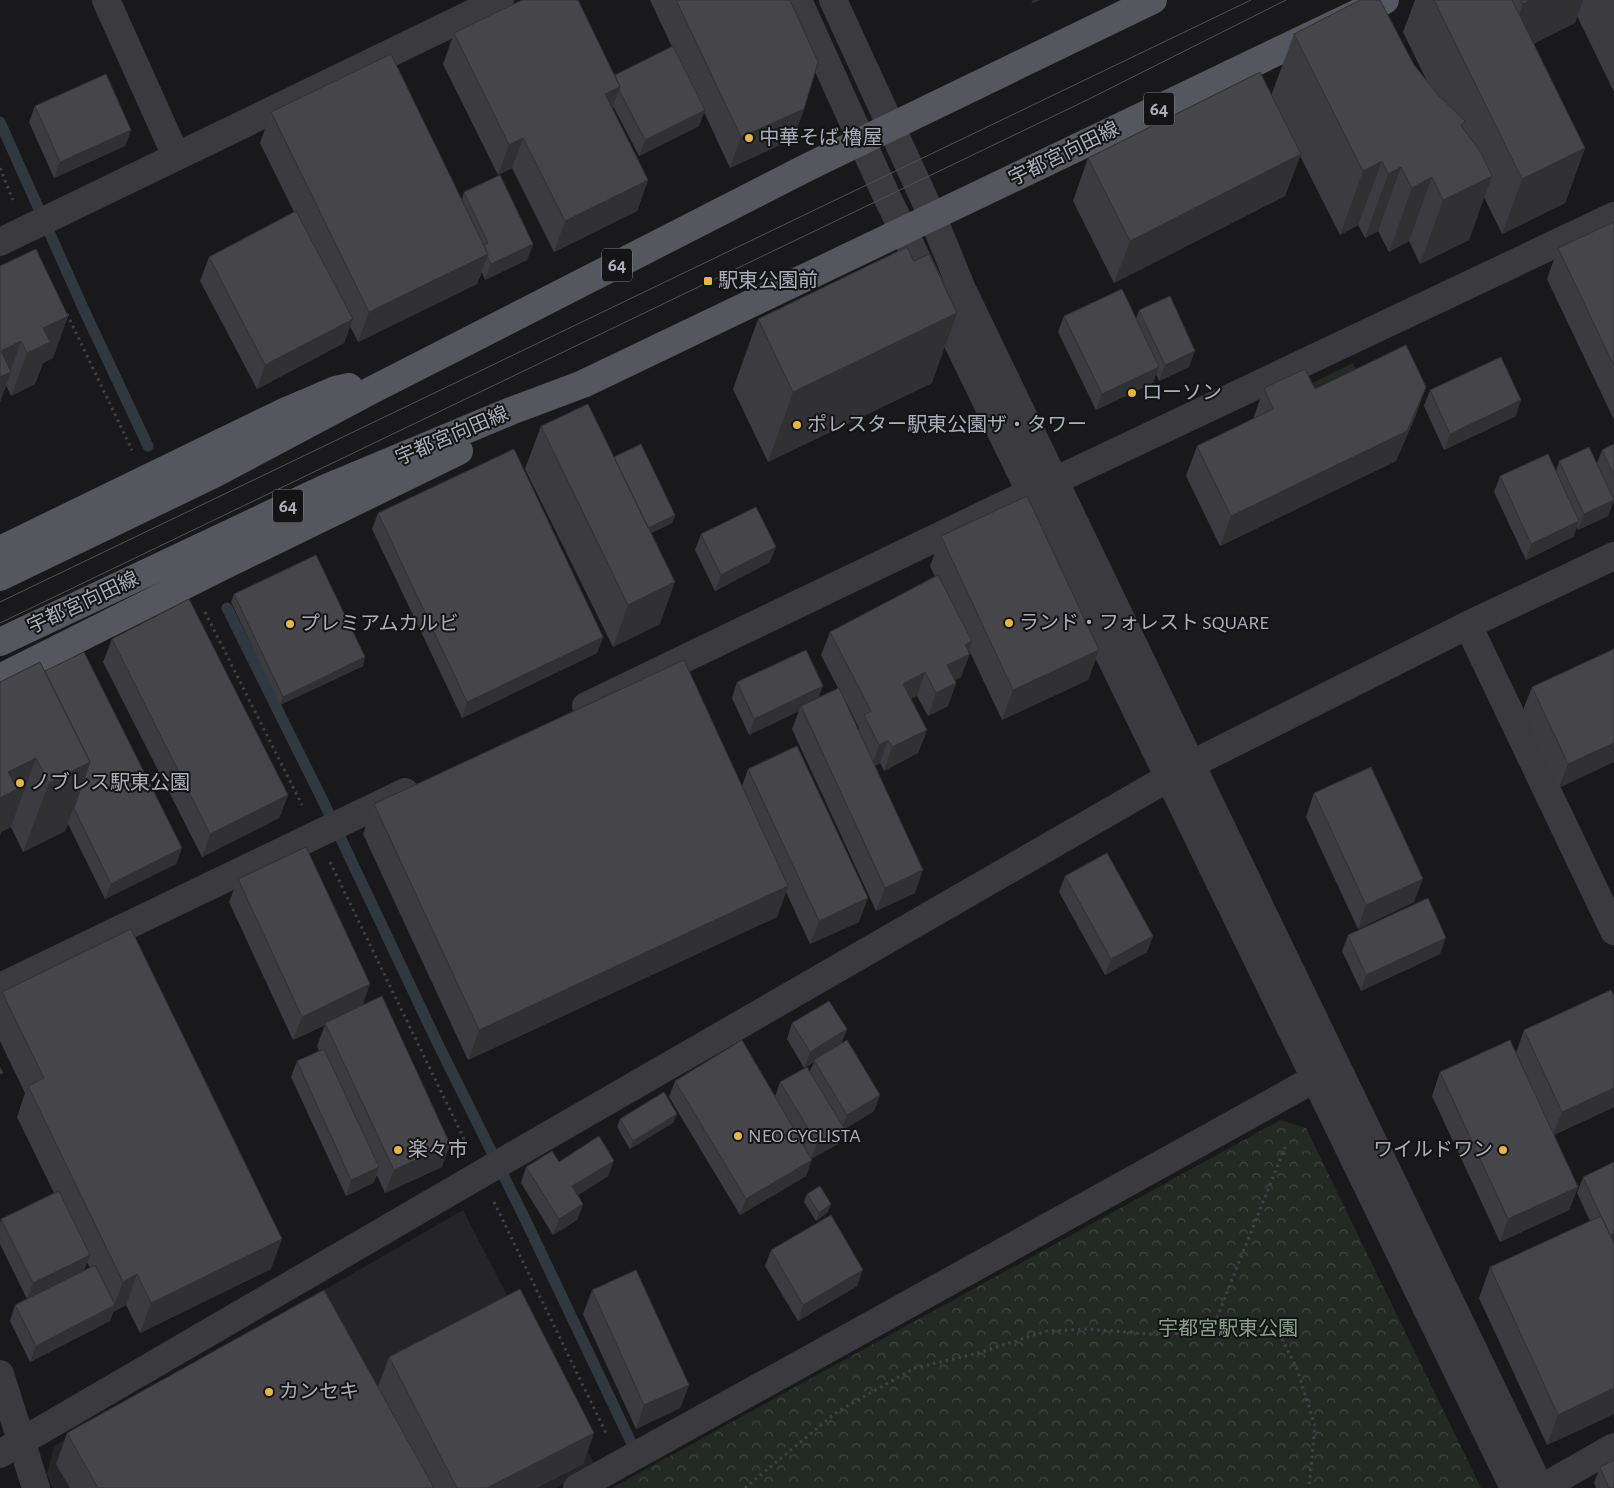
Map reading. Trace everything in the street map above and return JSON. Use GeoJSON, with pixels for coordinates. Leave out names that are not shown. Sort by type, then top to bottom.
{"type":"FeatureCollection","features":[{"type":"Feature","properties":{"kind":"main road","name":"64"},"geometry":{"type":"LineString","coordinates":[[0,577],[214,474],[372,390],[810,166],[1154,0]]}},
{"type":"Feature","properties":{"kind":"main road","name":"宇都宮向田線"},"geometry":{"type":"LineString","coordinates":[[933,218],[1385,0]]}},
{"type":"Feature","properties":{"kind":"main road","name":"64"},"geometry":{"type":"LineString","coordinates":[[904,231],[933,218]]}},
{"type":"Feature","properties":{"kind":"main road","name":"宇都宮向田線"},"geometry":{"type":"LineString","coordinates":[[0,642],[324,489],[511,411],[583,384],[904,231]]}},
{"type":"Feature","properties":{"kind":"main road"},"geometry":{"type":"LineString","coordinates":[[0,678],[223,566],[520,421],[583,384]]}},
{"type":"Feature","properties":{"kind":"main road"},"geometry":{"type":"LineString","coordinates":[[0,550],[282,413],[336,390],[355,386],[372,390]]}},
{"type":"Feature","properties":{"kind":"street"},"geometry":{"type":"LineString","coordinates":[[106,0],[176,156]]}},
{"type":"Feature","properties":{"kind":"street"},"geometry":{"type":"LineString","coordinates":[[0,242],[176,156],[464,8],[500,0]]}},
{"type":"Feature","properties":{"kind":"street"},"geometry":{"type":"LineString","coordinates":[[798,0],[861,141],[904,231],[1043,486],[1326,1073],[1514,1488]]}},
{"type":"Feature","properties":{"kind":"street"},"geometry":{"type":"LineString","coordinates":[[833,0],[933,218],[1043,486]]}},
{"type":"Feature","properties":{"kind":"street"},"geometry":{"type":"LineString","coordinates":[[567,715],[1043,486],[1614,216]]}},
{"type":"Feature","properties":{"kind":"street"},"geometry":{"type":"LineString","coordinates":[[11,1448],[1180,770],[1468,625],[1614,556]]}},
{"type":"Feature","properties":{"kind":"street"},"geometry":{"type":"LineString","coordinates":[[1468,625],[1614,931]]}},
{"type":"Feature","properties":{"kind":"street"},"geometry":{"type":"LineString","coordinates":[[0,987],[424,783]]}},
{"type":"Feature","properties":{"kind":"street"},"geometry":{"type":"LineString","coordinates":[[578,1488],[1326,1073]]}},
{"type":"Feature","properties":{"kind":"street"},"geometry":{"type":"LineString","coordinates":[[1326,1073],[1541,1488],[1614,1448]]}},
{"type":"Feature","properties":{"kind":"street"},"geometry":{"type":"LineString","coordinates":[[0,1374],[11,1448],[36,1488]]}},
{"type":"Feature","properties":{"kind":"path"},"geometry":{"type":"LineString","coordinates":[[0,168],[26,229]]}},
{"type":"Feature","properties":{"kind":"path"},"geometry":{"type":"LineString","coordinates":[[65,310],[133,452]]}},
{"type":"Feature","properties":{"kind":"path"},"geometry":{"type":"LineString","coordinates":[[201,605],[317,835],[620,1464]]}},
{"type":"Feature","properties":{"kind":"path"},"geometry":{"type":"LineString","coordinates":[[1212,1330],[1285,1147]]}},
{"type":"Feature","properties":{"kind":"path"},"geometry":{"type":"LineString","coordinates":[[745,1488],[838,1410],[915,1368],[978,1353],[1047,1331],[1088,1329],[1161,1335],[1248,1325],[1281,1337],[1297,1370],[1315,1426],[1309,1488]]}},
{"type":"Feature","properties":{"kind":"shaded area"},"geometry":{"type":"Polygon","coordinates":[[[463,1210],[595,1466],[556,1488],[52,1488],[47,1474],[54,1446],[463,1210]]]}},
{"type":"Feature","properties":{"kind":"green space"},"geometry":{"type":"Polygon","coordinates":[[[1353,363],[1360,379],[1307,406],[1308,385],[1353,363]]]}},
{"type":"Feature","properties":{"kind":"green space","name":"宇都宮駅東公園"},"geometry":{"type":"Polygon","coordinates":[[[1280,1120],[1306,1128],[1481,1488],[612,1488],[1280,1120]]]}},
{"type":"Feature","properties":{"kind":"building"},"geometry":{"type":"Polygon","coordinates":[[[522,0],[578,0],[620,87],[605,94],[648,180],[565,221],[523,138],[509,145],[454,33],[522,0]]]}},
{"type":"Feature","properties":{"kind":"building"},"geometry":{"type":"Polygon","coordinates":[[[676,0],[790,0],[818,62],[804,109],[741,137],[676,0]]]}},
{"type":"Feature","properties":{"kind":"building"},"geometry":{"type":"Polygon","coordinates":[[[1360,0],[1380,0],[1414,65],[1439,96],[1465,121],[1461,125],[1481,153],[1492,176],[1443,200],[1432,177],[1412,188],[1401,167],[1388,174],[1382,161],[1363,171],[1294,34],[1360,0]]]}},
{"type":"Feature","properties":{"kind":"building"},"geometry":{"type":"Polygon","coordinates":[[[1434,0],[1512,0],[1585,148],[1522,179],[1434,0]]]}},
{"type":"Feature","properties":{"kind":"building"},"geometry":{"type":"Polygon","coordinates":[[[1521,0],[1531,0],[1523,4],[1521,0]]]}},
{"type":"Feature","properties":{"kind":"building"},"geometry":{"type":"Polygon","coordinates":[[[673,46],[705,110],[645,140],[619,90],[620,87],[615,75],[673,46]]]}},
{"type":"Feature","properties":{"kind":"building"},"geometry":{"type":"Polygon","coordinates":[[[391,54],[488,254],[369,312],[271,112],[391,54]]]}},
{"type":"Feature","properties":{"kind":"building"},"geometry":{"type":"Polygon","coordinates":[[[1260,72],[1301,154],[1130,241],[1088,158],[1260,72]]]}},
{"type":"Feature","properties":{"kind":"building"},"geometry":{"type":"Polygon","coordinates":[[[106,74],[131,130],[60,162],[35,106],[106,74]]]}},
{"type":"Feature","properties":{"kind":"building"},"geometry":{"type":"Polygon","coordinates":[[[500,175],[533,244],[491,264],[484,245],[488,243],[464,192],[500,175]]]}},
{"type":"Feature","properties":{"kind":"building"},"geometry":{"type":"Polygon","coordinates":[[[296,211],[353,319],[265,365],[209,257],[296,211]]]}},
{"type":"Feature","properties":{"kind":"building"},"geometry":{"type":"Polygon","coordinates":[[[1614,222],[1614,366],[1558,248],[1614,222]]]}},
{"type":"Feature","properties":{"kind":"building"},"geometry":{"type":"Polygon","coordinates":[[[907,247],[914,261],[929,254],[957,313],[793,392],[758,319],[907,247]]]}},
{"type":"Feature","properties":{"kind":"building"},"geometry":{"type":"Polygon","coordinates":[[[36,249],[68,316],[43,328],[50,342],[27,353],[21,341],[1,351],[11,372],[0,377],[0,266],[36,249]]]}},
{"type":"Feature","properties":{"kind":"building"},"geometry":{"type":"Polygon","coordinates":[[[1122,289],[1159,367],[1102,394],[1064,316],[1122,289]]]}},
{"type":"Feature","properties":{"kind":"building"},"geometry":{"type":"Polygon","coordinates":[[[1170,296],[1195,351],[1165,365],[1139,310],[1170,296]]]}},
{"type":"Feature","properties":{"kind":"building"},"geometry":{"type":"Polygon","coordinates":[[[1406,345],[1426,387],[1407,431],[1231,516],[1197,446],[1273,409],[1264,388],[1305,369],[1315,389],[1406,345]]]}},
{"type":"Feature","properties":{"kind":"building"},"geometry":{"type":"Polygon","coordinates":[[[1501,357],[1521,400],[1450,434],[1430,390],[1501,357]]]}},
{"type":"Feature","properties":{"kind":"building"},"geometry":{"type":"Polygon","coordinates":[[[588,404],[675,582],[628,605],[541,426],[588,404]]]}},
{"type":"Feature","properties":{"kind":"building"},"geometry":{"type":"Polygon","coordinates":[[[641,444],[675,515],[648,528],[614,457],[641,444]]]}},
{"type":"Feature","properties":{"kind":"building"},"geometry":{"type":"Polygon","coordinates":[[[1614,444],[1614,476],[1602,450],[1614,444]]]}},
{"type":"Feature","properties":{"kind":"building"},"geometry":{"type":"Polygon","coordinates":[[[1589,447],[1614,500],[1584,514],[1559,461],[1589,447]]]}},
{"type":"Feature","properties":{"kind":"building"},"geometry":{"type":"Polygon","coordinates":[[[514,449],[603,637],[467,702],[378,513],[514,449]]]}},
{"type":"Feature","properties":{"kind":"building"},"geometry":{"type":"Polygon","coordinates":[[[1548,454],[1579,521],[1531,544],[1500,476],[1548,454]]]}},
{"type":"Feature","properties":{"kind":"building","name":"ランド・フォレスト SQUARE"},"geometry":{"type":"Polygon","coordinates":[[[1027,496],[1099,650],[1013,690],[941,536],[1027,496]]]}},
{"type":"Feature","properties":{"kind":"building"},"geometry":{"type":"Polygon","coordinates":[[[756,507],[776,547],[721,575],[701,534],[756,507]]]}},
{"type":"Feature","properties":{"kind":"building"},"geometry":{"type":"Polygon","coordinates":[[[316,555],[365,657],[283,697],[234,594],[316,555]]]}},
{"type":"Feature","properties":{"kind":"building"},"geometry":{"type":"Polygon","coordinates":[[[938,575],[972,641],[965,645],[970,654],[947,665],[956,683],[936,693],[925,672],[903,684],[927,730],[892,747],[888,740],[879,745],[864,715],[871,711],[830,632],[938,575]]]}},
{"type":"Feature","properties":{"kind":"building"},"geometry":{"type":"Polygon","coordinates":[[[189,599],[288,795],[210,834],[112,639],[189,599]]]}},
{"type":"Feature","properties":{"kind":"building"},"geometry":{"type":"Polygon","coordinates":[[[1614,649],[1614,743],[1568,764],[1532,687],[1614,649]]]}},
{"type":"Feature","properties":{"kind":"building"},"geometry":{"type":"Polygon","coordinates":[[[806,650],[823,686],[754,719],[737,682],[806,650]]]}},
{"type":"Feature","properties":{"kind":"building"},"geometry":{"type":"Polygon","coordinates":[[[84,652],[182,848],[111,884],[74,808],[90,762],[45,671],[84,652]]]}},
{"type":"Feature","properties":{"kind":"building"},"geometry":{"type":"Polygon","coordinates":[[[684,660],[788,886],[479,1030],[374,804],[684,660]]]}},
{"type":"Feature","properties":{"kind":"building"},"geometry":{"type":"Polygon","coordinates":[[[40,662],[90,762],[49,783],[36,758],[8,772],[17,789],[0,798],[0,682],[40,662]]]}},
{"type":"Feature","properties":{"kind":"building"},"geometry":{"type":"Polygon","coordinates":[[[839,688],[923,870],[885,888],[801,706],[839,688]]]}},
{"type":"Feature","properties":{"kind":"building"},"geometry":{"type":"Polygon","coordinates":[[[797,746],[868,898],[819,921],[748,769],[797,746]]]}},
{"type":"Feature","properties":{"kind":"building"},"geometry":{"type":"Polygon","coordinates":[[[1371,767],[1423,879],[1366,905],[1314,793],[1371,767]]]}},
{"type":"Feature","properties":{"kind":"building"},"geometry":{"type":"Polygon","coordinates":[[[306,847],[370,984],[302,1017],[238,879],[306,847]]]}},
{"type":"Feature","properties":{"kind":"building"},"geometry":{"type":"Polygon","coordinates":[[[1107,853],[1153,936],[1111,959],[1065,876],[1107,853]]]}},
{"type":"Feature","properties":{"kind":"building"},"geometry":{"type":"Polygon","coordinates":[[[1428,898],[1446,938],[1366,975],[1348,935],[1428,898]]]}},
{"type":"Feature","properties":{"kind":"building"},"geometry":{"type":"Polygon","coordinates":[[[131,929],[282,1239],[151,1303],[137,1274],[123,1282],[28,1086],[44,1078],[2,992],[131,929]]]}},
{"type":"Feature","properties":{"kind":"building"},"geometry":{"type":"Polygon","coordinates":[[[1611,990],[1614,996],[1614,1088],[1562,1112],[1524,1030],[1611,990]]]}},
{"type":"Feature","properties":{"kind":"building"},"geometry":{"type":"Polygon","coordinates":[[[382,996],[450,1144],[394,1170],[325,1023],[382,996]]]}},
{"type":"Feature","properties":{"kind":"building"},"geometry":{"type":"Polygon","coordinates":[[[829,1001],[847,1029],[810,1052],[792,1023],[829,1001]]]}},
{"type":"Feature","properties":{"kind":"building","name":"NEO CYCLISTA"},"geometry":{"type":"Polygon","coordinates":[[[742,1040],[812,1160],[746,1199],[675,1081],[742,1040]]]}},
{"type":"Feature","properties":{"kind":"building"},"geometry":{"type":"Polygon","coordinates":[[[847,1040],[880,1095],[847,1115],[814,1060],[847,1040]]]}},
{"type":"Feature","properties":{"kind":"building"},"geometry":{"type":"Polygon","coordinates":[[[1510,1040],[1578,1187],[1508,1219],[1440,1072],[1510,1040]]]}},
{"type":"Feature","properties":{"kind":"building"},"geometry":{"type":"Polygon","coordinates":[[[324,1049],[379,1167],[351,1180],[297,1061],[324,1049]]]}},
{"type":"Feature","properties":{"kind":"building"},"geometry":{"type":"Polygon","coordinates":[[[807,1067],[844,1128],[817,1143],[780,1082],[807,1067]]]}},
{"type":"Feature","properties":{"kind":"building"},"geometry":{"type":"Polygon","coordinates":[[[664,1092],[677,1114],[633,1141],[620,1119],[664,1092]]]}},
{"type":"Feature","properties":{"kind":"building"},"geometry":{"type":"Polygon","coordinates":[[[599,1136],[614,1161],[572,1186],[583,1204],[559,1219],[526,1167],[552,1151],[559,1162],[599,1136]]]}},
{"type":"Feature","properties":{"kind":"building"},"geometry":{"type":"Polygon","coordinates":[[[1614,1162],[1614,1233],[1610,1235],[1583,1177],[1614,1162]]]}},
{"type":"Feature","properties":{"kind":"building"},"geometry":{"type":"Polygon","coordinates":[[[820,1186],[831,1204],[819,1213],[807,1194],[820,1186]]]}},
{"type":"Feature","properties":{"kind":"building"},"geometry":{"type":"Polygon","coordinates":[[[59,1191],[90,1255],[33,1283],[1,1219],[59,1191]]]}},
{"type":"Feature","properties":{"kind":"building"},"geometry":{"type":"Polygon","coordinates":[[[831,1215],[863,1270],[803,1305],[771,1250],[831,1215]]]}},
{"type":"Feature","properties":{"kind":"building"},"geometry":{"type":"Polygon","coordinates":[[[1601,1216],[1614,1243],[1614,1388],[1558,1415],[1490,1267],[1601,1216]]]}},
{"type":"Feature","properties":{"kind":"building"},"geometry":{"type":"Polygon","coordinates":[[[95,1265],[115,1305],[36,1346],[15,1305],[95,1265]]]}},
{"type":"Feature","properties":{"kind":"building"},"geometry":{"type":"Polygon","coordinates":[[[636,1270],[689,1385],[644,1405],[592,1290],[636,1270]]]}},
{"type":"Feature","properties":{"kind":"building","name":"カンセキ"},"geometry":{"type":"Polygon","coordinates":[[[520,1289],[594,1433],[487,1488],[457,1488],[389,1357],[520,1289]]]}},
{"type":"Feature","properties":{"kind":"building","name":"カンセキ"},"geometry":{"type":"Polygon","coordinates":[[[324,1290],[434,1488],[98,1488],[67,1433],[324,1290]]]}},
{"type":"Feature","properties":{"kind":"building"},"geometry":{"type":"Polygon","coordinates":[[[1614,1460],[1614,1488],[1609,1488],[1600,1467],[1614,1460]]]}},
{"type":"Feature","properties":{"kind":"waterway"},"geometry":{"type":"LineString","coordinates":[[0,122],[84,310],[148,446]]}},
{"type":"Feature","properties":{"kind":"waterway"},"geometry":{"type":"LineString","coordinates":[[227,608],[324,803],[438,1044],[525,1219],[631,1442]]}},
{"type":"Feature","properties":{"kind":"tram line"},"geometry":{"type":"LineString","coordinates":[[0,602],[1251,0]]}},
{"type":"Feature","properties":{"kind":"tram line"},"geometry":{"type":"LineString","coordinates":[[0,623],[1087,100],[1286,0]]}},
{"type":"Feature","properties":{"kind":"place","name":"中華そば 櫓屋"},"geometry":{"type":"Point","coordinates":[749,138]}},
{"type":"Feature","properties":{"kind":"place","name":"駅東公園前"},"geometry":{"type":"Point","coordinates":[708,281]}},
{"type":"Feature","properties":{"kind":"place","name":"ローソン"},"geometry":{"type":"Point","coordinates":[1132,393]}},
{"type":"Feature","properties":{"kind":"place","name":"ポレスター駅東公園ザ・タワー"},"geometry":{"type":"Point","coordinates":[797,425]}},
{"type":"Feature","properties":{"kind":"place","name":"ランド・フォレスト SQUARE"},"geometry":{"type":"Point","coordinates":[1009,623]}},
{"type":"Feature","properties":{"kind":"place","name":"プレミアムカルビ"},"geometry":{"type":"Point","coordinates":[290,624]}},
{"type":"Feature","properties":{"kind":"place","name":"ノブレス駅東公園"},"geometry":{"type":"Point","coordinates":[20,783]}},
{"type":"Feature","properties":{"kind":"place","name":"NEO CYCLISTA"},"geometry":{"type":"Point","coordinates":[738,1136]}},
{"type":"Feature","properties":{"kind":"place","name":"楽々市"},"geometry":{"type":"Point","coordinates":[398,1150]}},
{"type":"Feature","properties":{"kind":"place","name":"ワイルドワン"},"geometry":{"type":"Point","coordinates":[1503,1150]}},
{"type":"Feature","properties":{"kind":"place","name":"カンセキ"},"geometry":{"type":"Point","coordinates":[269,1392]}}]}
